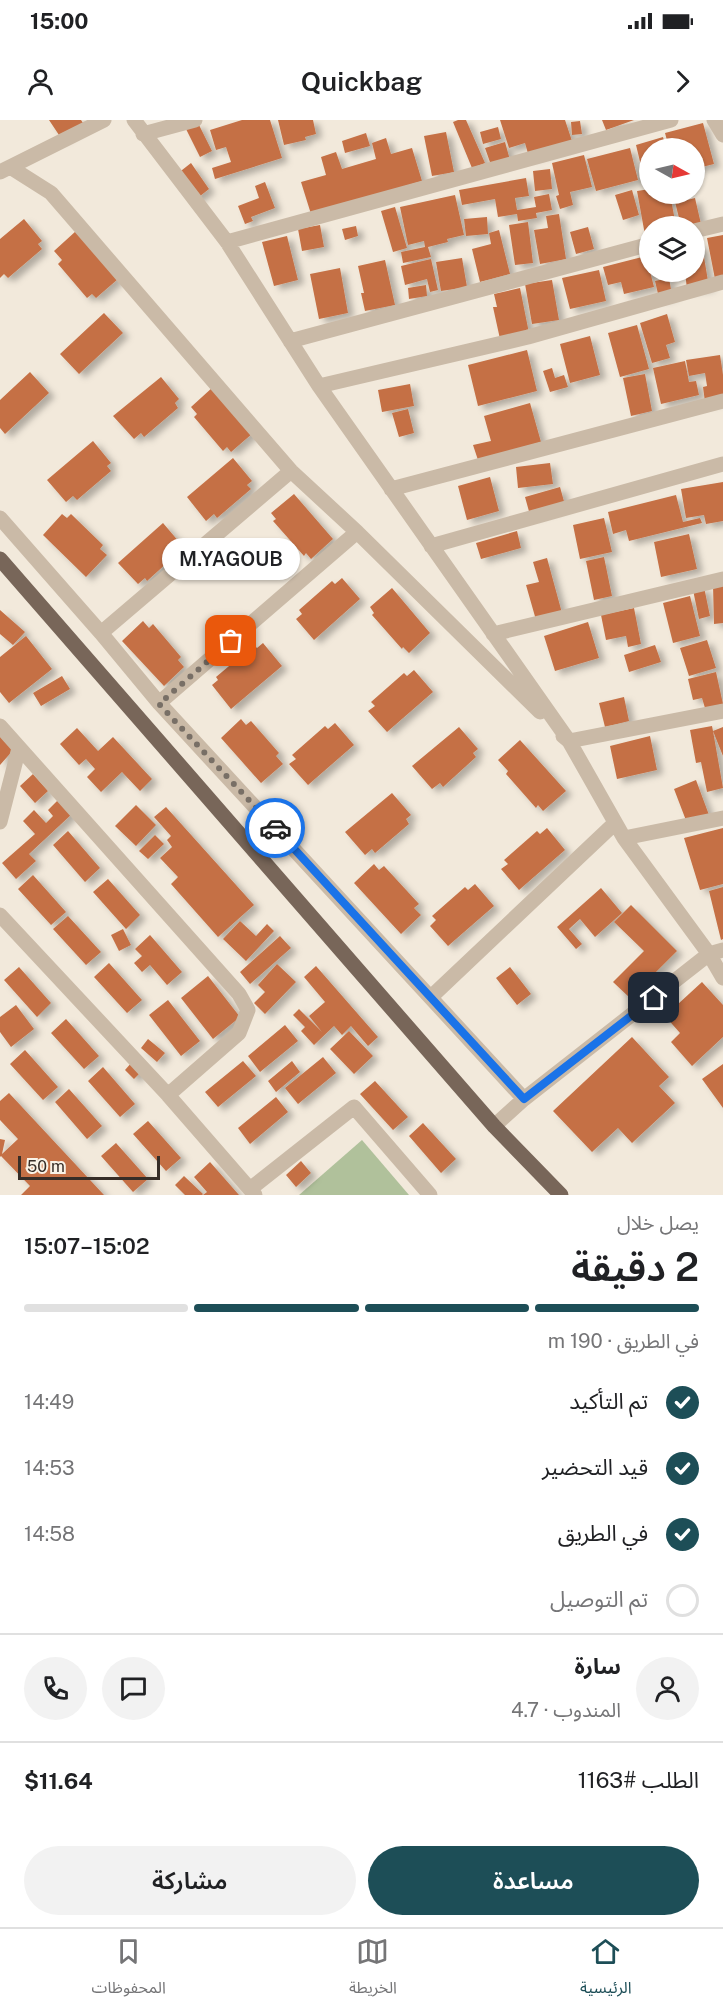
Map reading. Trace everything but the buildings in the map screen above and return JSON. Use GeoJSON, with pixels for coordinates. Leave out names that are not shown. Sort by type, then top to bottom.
{"type":"FeatureCollection","features":[{"type":"Feature","properties":{"kind":"main road"},"geometry":{"type":"LineString","coordinates":[[0,559],[494,1126],[561,1195]]}},
{"type":"Feature","properties":{"kind":"street"},"geometry":{"type":"LineString","coordinates":[[5,170],[104,120]]}},
{"type":"Feature","properties":{"kind":"street"},"geometry":{"type":"LineString","coordinates":[[134,120],[227,242],[319,386],[569,741],[624,838],[716,952],[723,978]]}},
{"type":"Feature","properties":{"kind":"street"},"geometry":{"type":"LineString","coordinates":[[143,134],[195,120]]}},
{"type":"Feature","properties":{"kind":"street"},"geometry":{"type":"LineString","coordinates":[[227,242],[671,120]]}},
{"type":"Feature","properties":{"kind":"street"},"geometry":{"type":"LineString","coordinates":[[714,120],[723,135]]}},
{"type":"Feature","properties":{"kind":"street"},"geometry":{"type":"LineString","coordinates":[[5,170],[51,192],[291,471],[357,531],[569,741]]}},
{"type":"Feature","properties":{"kind":"street"},"geometry":{"type":"LineString","coordinates":[[705,228],[723,224]]}},
{"type":"Feature","properties":{"kind":"street"},"geometry":{"type":"LineString","coordinates":[[290,341],[639,247]]}},
{"type":"Feature","properties":{"kind":"street"},"geometry":{"type":"LineString","coordinates":[[319,386],[528,337],[723,282]]}},
{"type":"Feature","properties":{"kind":"street"},"geometry":{"type":"LineString","coordinates":[[391,489],[723,402]]}},
{"type":"Feature","properties":{"kind":"street"},"geometry":{"type":"LineString","coordinates":[[431,546],[723,464]]}},
{"type":"Feature","properties":{"kind":"street"},"geometry":{"type":"LineString","coordinates":[[101,633],[291,471]]}},
{"type":"Feature","properties":{"kind":"street"},"geometry":{"type":"LineString","coordinates":[[0,518],[101,633],[159,704],[524,1099]]}},
{"type":"Feature","properties":{"kind":"street"},"geometry":{"type":"LineString","coordinates":[[159,704],[357,531]]}},
{"type":"Feature","properties":{"kind":"street"},"geometry":{"type":"LineString","coordinates":[[494,634],[723,579]]}},
{"type":"Feature","properties":{"kind":"street"},"geometry":{"type":"LineString","coordinates":[[569,741],[723,711]]}},
{"type":"Feature","properties":{"kind":"street"},"geometry":{"type":"LineString","coordinates":[[0,726],[239,994],[248,1010],[239,1033],[168,1095]]}},
{"type":"Feature","properties":{"kind":"street"},"geometry":{"type":"LineString","coordinates":[[0,822],[19,748]]}},
{"type":"Feature","properties":{"kind":"street"},"geometry":{"type":"LineString","coordinates":[[624,838],[723,818]]}},
{"type":"Feature","properties":{"kind":"street"},"geometry":{"type":"LineString","coordinates":[[431,997],[615,823]]}},
{"type":"Feature","properties":{"kind":"street"},"geometry":{"type":"LineString","coordinates":[[0,915],[168,1095],[253,1192],[354,1107],[430,1195]]}},
{"type":"Feature","properties":{"kind":"street"},"geometry":{"type":"LineString","coordinates":[[494,1126],[524,1099],[716,952]]}},
{"type":"Feature","properties":{"kind":"green space"},"geometry":{"type":"Polygon","coordinates":[[[362,1140],[409,1195],[299,1195],[362,1140]]]}},
{"type":"Feature","properties":{"kind":"way so far"},"geometry":{"type":"LineString","coordinates":[[231,641],[159,704],[275,828]]}},
{"type":"Feature","properties":{"kind":"place","name":"M.YAGOUB"},"geometry":{"type":"Point","coordinates":[231,641]}},
{"type":"Feature","properties":{"kind":"route"},"geometry":{"type":"LineString","coordinates":[[275,828],[524,1099],[654,998]]}}]}
